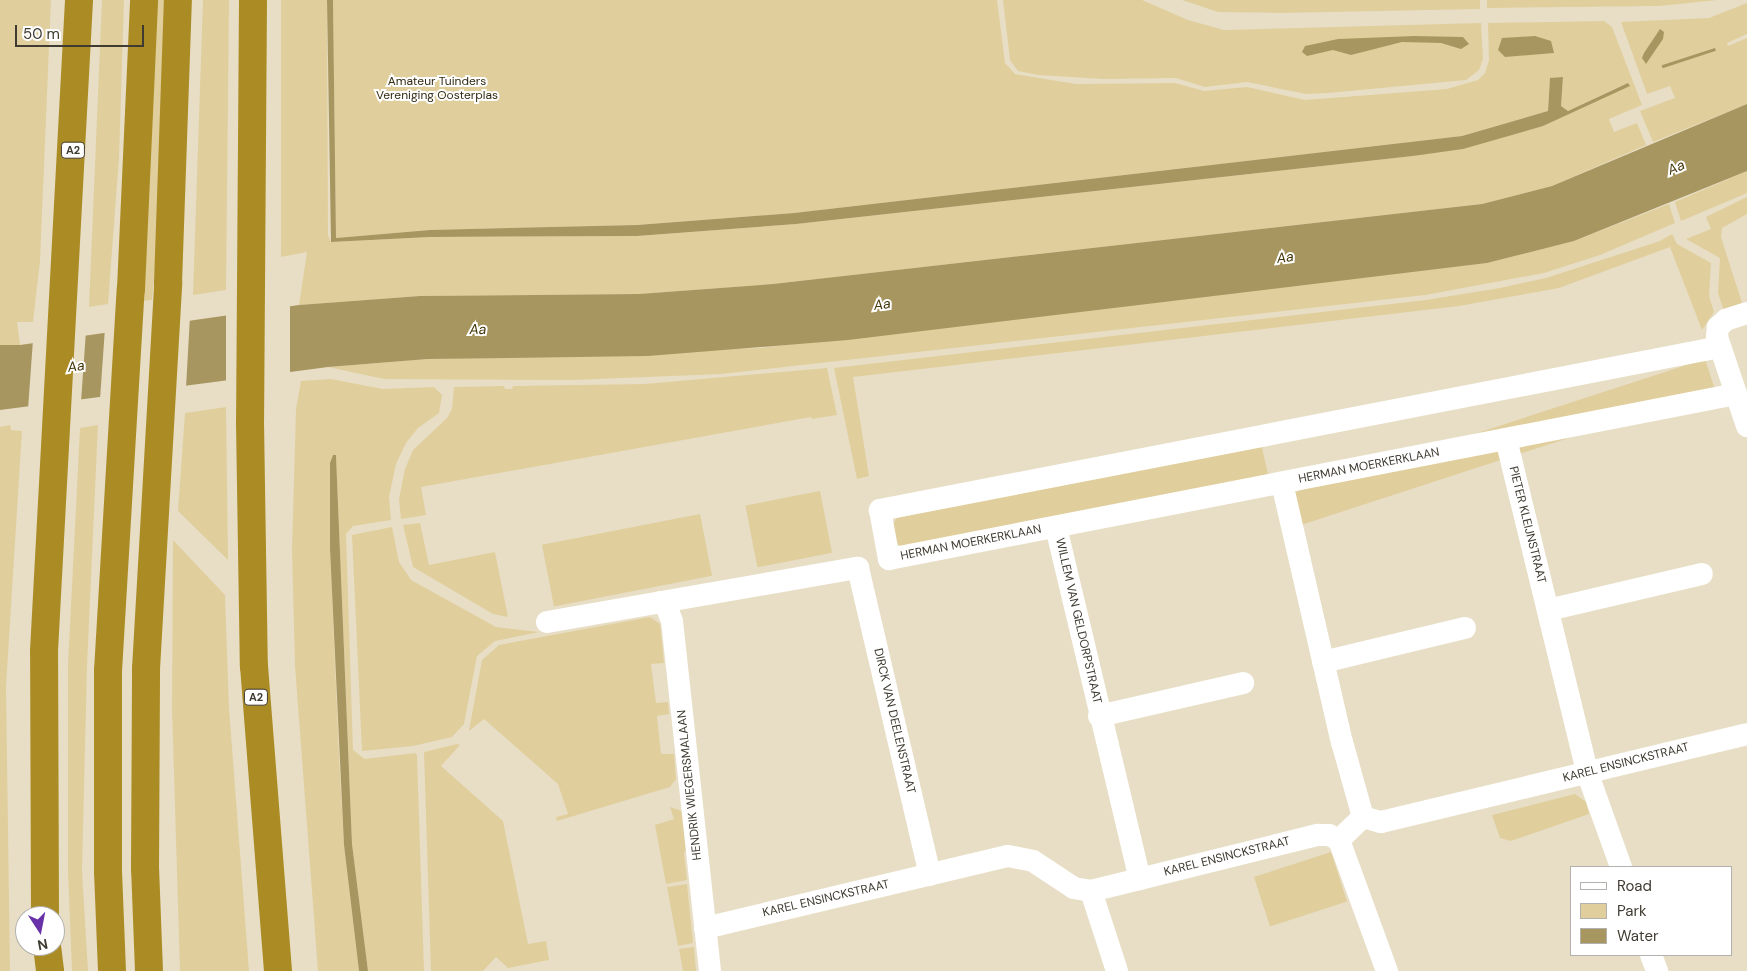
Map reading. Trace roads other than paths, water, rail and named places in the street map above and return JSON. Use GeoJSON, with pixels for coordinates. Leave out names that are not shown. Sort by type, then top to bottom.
{"type":"FeatureCollection","features":[{"type":"Feature","properties":{"kind":"highway","name":"A2"},"geometry":{"type":"LineString","coordinates":[[45,906],[44,651],[79,0]]}},
{"type":"Feature","properties":{"kind":"highway"},"geometry":{"type":"LineString","coordinates":[[112,971],[108,871],[108,671],[131,289],[144,0]]}},
{"type":"Feature","properties":{"kind":"highway"},"geometry":{"type":"LineString","coordinates":[[149,971],[145,869],[146,669],[168,283],[178,0]]}},
{"type":"Feature","properties":{"kind":"highway","name":"A2"},"geometry":{"type":"LineString","coordinates":[[253,0],[250,422],[254,666],[278,971]]}},
{"type":"Feature","properties":{"kind":"highway"},"geometry":{"type":"LineString","coordinates":[[42,971],[44,956]]}},
{"type":"Feature","properties":{"kind":"highway"},"geometry":{"type":"LineString","coordinates":[[47,956],[50,971]]}},
{"type":"Feature","properties":{"kind":"street"},"geometry":{"type":"LineString","coordinates":[[1747,313],[1726,320],[1718,327],[1720,347],[1747,426]]}},
{"type":"Feature","properties":{"kind":"street","name":"HERMAN MOERKERKLAAN"},"geometry":{"type":"LineString","coordinates":[[1720,347],[880,510],[889,559],[1736,394]]}},
{"type":"Feature","properties":{"kind":"street","name":"PIETER KLEIJNSTRAAT"},"geometry":{"type":"LineString","coordinates":[[1506,439],[1587,772],[1621,866]]}},
{"type":"Feature","properties":{"kind":"street"},"geometry":{"type":"LineString","coordinates":[[1282,483],[1322,662],[1363,818],[1339,840],[1386,971]]}},
{"type":"Feature","properties":{"kind":"street","name":"WILLEM VAN GELDORPSTRAAT"},"geometry":{"type":"LineString","coordinates":[[1056,526],[1099,716],[1140,879]]}},
{"type":"Feature","properties":{"kind":"street","name":"DIRCK VAN DEELENSTRAAT"},"geometry":{"type":"LineString","coordinates":[[661,602],[858,568],[930,875]]}},
{"type":"Feature","properties":{"kind":"street"},"geometry":{"type":"LineString","coordinates":[[1548,610],[1702,574]]}},
{"type":"Feature","properties":{"kind":"street"},"geometry":{"type":"LineString","coordinates":[[547,622],[661,602]]}},
{"type":"Feature","properties":{"kind":"street","name":"HENDRIK WIEGERSMALAAN"},"geometry":{"type":"LineString","coordinates":[[661,602],[668,608],[672,621],[710,971]]}},
{"type":"Feature","properties":{"kind":"street"},"geometry":{"type":"LineString","coordinates":[[1322,662],[1465,628]]}},
{"type":"Feature","properties":{"kind":"street","name":"WILLEM VAN GELDORPSTRAAT"},"geometry":{"type":"LineString","coordinates":[[1099,716],[1243,683]]}},
{"type":"Feature","properties":{"kind":"street","name":"KAREL ENSINCKSTRAAT"},"geometry":{"type":"LineString","coordinates":[[1363,818],[1381,822],[1747,734]]}},
{"type":"Feature","properties":{"kind":"street","name":"KAREL ENSINCKSTRAAT"},"geometry":{"type":"LineString","coordinates":[[705,928],[1008,856],[1021,856],[1074,888],[1091,890],[1318,835],[1329,835],[1339,840]]}},
{"type":"Feature","properties":{"kind":"street"},"geometry":{"type":"LineString","coordinates":[[1091,890],[1117,971]]}},
{"type":"Feature","properties":{"kind":"water"},"geometry":{"type":"Polygon","coordinates":[[[327,0],[333,0],[336,238],[430,230],[637,225],[794,213],[1462,136],[1548,111],[1550,78],[1563,77],[1561,106],[1568,111],[1628,83],[1630,86],[1543,126],[1463,149],[1413,156],[796,224],[637,236],[430,237],[331,242],[327,0]]]}},
{"type":"Feature","properties":{"kind":"water"},"geometry":{"type":"Polygon","coordinates":[[[1660,29],[1664,32],[1663,39],[1646,64],[1642,58],[1644,53],[1660,29]]]}},
{"type":"Feature","properties":{"kind":"water"},"geometry":{"type":"Polygon","coordinates":[[[1414,36],[1463,37],[1469,44],[1461,49],[1441,43],[1402,42],[1351,55],[1333,50],[1307,56],[1302,52],[1305,46],[1338,39],[1414,36]]]}},
{"type":"Feature","properties":{"kind":"water"},"geometry":{"type":"Polygon","coordinates":[[[1535,36],[1551,41],[1554,53],[1505,57],[1498,50],[1502,38],[1535,36]]]}},
{"type":"Feature","properties":{"kind":"water"},"geometry":{"type":"Polygon","coordinates":[[[1715,48],[1716,51],[1663,68],[1662,65],[1715,48]]]}},
{"type":"Feature","properties":{"kind":"water","name":"Aa"},"geometry":{"type":"Polygon","coordinates":[[[1747,104],[1747,171],[1574,241],[1487,263],[848,340],[648,356],[428,359],[328,367],[0,410],[0,345],[20,345],[299,305],[420,296],[639,294],[773,284],[1482,204],[1552,186],[1747,104]]]}},
{"type":"Feature","properties":{"kind":"water"},"geometry":{"type":"Polygon","coordinates":[[[333,455],[336,455],[352,844],[368,971],[359,971],[344,845],[330,549],[330,463],[333,455]]]}},
{"type":"Feature","properties":{"kind":"park label","name":"Amateur Tuinders Vereniging Oosterplas"},"geometry":{"type":"Point","coordinates":[437,89]}}]}
